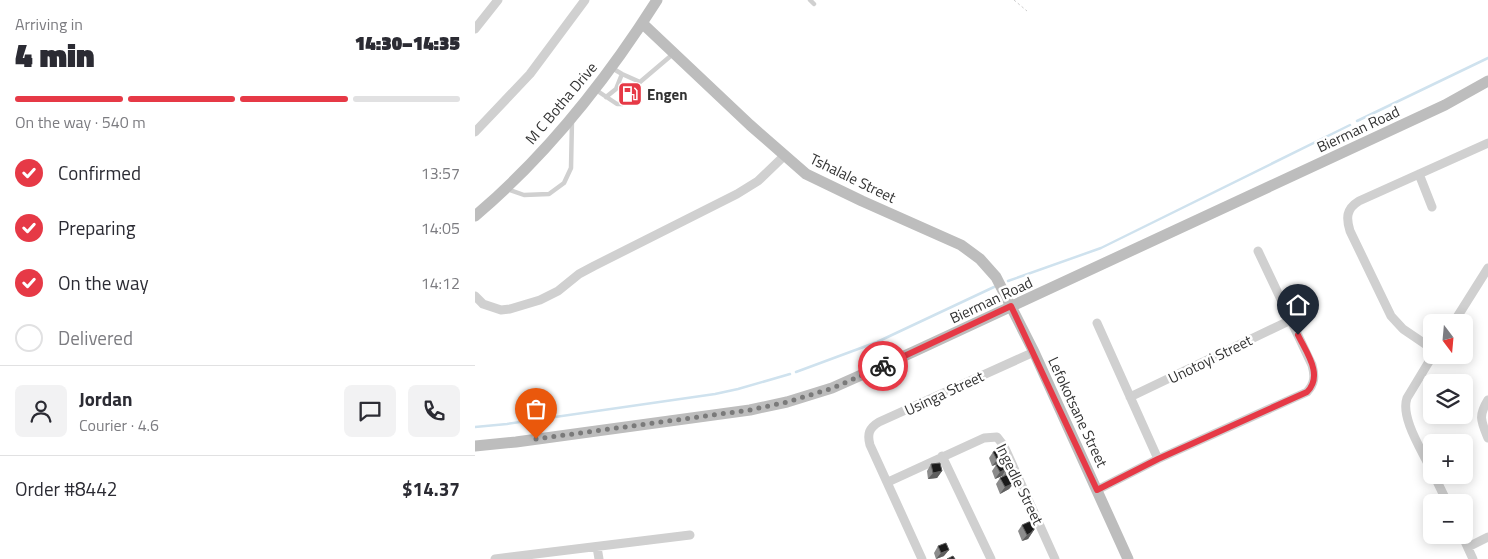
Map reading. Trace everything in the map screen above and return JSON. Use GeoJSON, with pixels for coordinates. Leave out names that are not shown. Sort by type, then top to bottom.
{"type":"FeatureCollection","features":[{"type":"Feature","properties":{"kind":"main road","name":"M C Botha Drive"},"geometry":{"type":"LineString","coordinates":[[475,216],[554,138],[610,67],[657,0]]}},
{"type":"Feature","properties":{"kind":"main road","name":"Tshalale Street"},"geometry":{"type":"LineString","coordinates":[[642,23],[784,156],[816,180],[940,235],[973,253],[996,277],[1012,308]]}},
{"type":"Feature","properties":{"kind":"main road","name":"Bierman Road"},"geometry":{"type":"LineString","coordinates":[[475,451],[751,414],[788,406],[834,392],[859,382],[1012,308],[1445,105],[1488,81]]}},
{"type":"Feature","properties":{"kind":"main road","name":"Bierman Road"},"geometry":{"type":"LineString","coordinates":[[475,446],[750,410],[787,402],[833,388],[1418,123],[1488,89]]}},
{"type":"Feature","properties":{"kind":"main road","name":"Lefokotsane Street"},"geometry":{"type":"LineString","coordinates":[[1012,308],[1034,352],[1128,559]]}},
{"type":"Feature","properties":{"kind":"street"},"geometry":{"type":"LineString","coordinates":[[475,29],[498,0]]}},
{"type":"Feature","properties":{"kind":"street"},"geometry":{"type":"LineString","coordinates":[[475,132],[530,74],[585,0]]}},
{"type":"Feature","properties":{"kind":"street"},"geometry":{"type":"LineString","coordinates":[[1423,343],[1403,329],[1391,316],[1354,240],[1347,218],[1349,210],[1359,201],[1488,143]]}},
{"type":"Feature","properties":{"kind":"street"},"geometry":{"type":"LineString","coordinates":[[475,296],[483,304],[501,310],[527,305],[551,296],[594,266],[758,182],[784,156]]}},
{"type":"Feature","properties":{"kind":"street"},"geometry":{"type":"LineString","coordinates":[[1419,174],[1432,208]]}},
{"type":"Feature","properties":{"kind":"street"},"geometry":{"type":"LineString","coordinates":[[1097,490],[1158,459],[1307,392],[1311,387],[1314,381],[1312,365],[1258,251]]}},
{"type":"Feature","properties":{"kind":"street"},"geometry":{"type":"LineString","coordinates":[[1459,314],[1488,268]]}},
{"type":"Feature","properties":{"kind":"street","name":"Unotoyi Street"},"geometry":{"type":"LineString","coordinates":[[1130,397],[1291,320]]}},
{"type":"Feature","properties":{"kind":"street"},"geometry":{"type":"LineString","coordinates":[[1097,322],[1158,459]]}},
{"type":"Feature","properties":{"kind":"street","name":"Usinga Street"},"geometry":{"type":"LineString","coordinates":[[888,482],[870,445],[868,434],[873,426],[1034,352]]}},
{"type":"Feature","properties":{"kind":"street"},"geometry":{"type":"LineString","coordinates":[[1423,453],[1408,420],[1405,405],[1407,398],[1428,364]]}},
{"type":"Feature","properties":{"kind":"street"},"geometry":{"type":"LineString","coordinates":[[1488,400],[1481,412],[1488,438]]}},
{"type":"Feature","properties":{"kind":"street","name":"Ingedle Street"},"geometry":{"type":"LineString","coordinates":[[888,482],[984,438],[993,436],[999,439],[1055,559]]}},
{"type":"Feature","properties":{"kind":"street"},"geometry":{"type":"LineString","coordinates":[[943,456],[991,559]]}},
{"type":"Feature","properties":{"kind":"street"},"geometry":{"type":"LineString","coordinates":[[888,482],[922,559]]}},
{"type":"Feature","properties":{"kind":"street"},"geometry":{"type":"LineString","coordinates":[[495,559],[690,535]]}},
{"type":"Feature","properties":{"kind":"street"},"geometry":{"type":"LineString","coordinates":[[1468,547],[1488,537]]}},
{"type":"Feature","properties":{"kind":"street"},"geometry":{"type":"LineString","coordinates":[[1466,544],[1473,559]]}},
{"type":"Feature","properties":{"kind":"street"},"geometry":{"type":"LineString","coordinates":[[597,547],[599,559]]}},
{"type":"Feature","properties":{"kind":"lane"},"geometry":{"type":"LineString","coordinates":[[594,88],[617,104],[623,104],[640,82],[674,53]]}},
{"type":"Feature","properties":{"kind":"lane"},"geometry":{"type":"LineString","coordinates":[[610,67],[640,82]]}},
{"type":"Feature","properties":{"kind":"lane"},"geometry":{"type":"LineString","coordinates":[[606,97],[615,89],[622,74]]}},
{"type":"Feature","properties":{"kind":"lane"},"geometry":{"type":"LineString","coordinates":[[505,188],[524,195],[549,194],[564,183],[572,163],[572,116]]}},
{"type":"Feature","properties":{"kind":"path"},"geometry":{"type":"LineString","coordinates":[[1014,0],[1027,11]]}},
{"type":"Feature","properties":{"kind":"building"},"geometry":{"type":"Polygon","coordinates":[[[1001,448],[1004,456],[997,460],[993,452],[1001,448]]]}},
{"type":"Feature","properties":{"kind":"building"},"geometry":{"type":"Polygon","coordinates":[[[1007,460],[1008,462],[1010,461],[1013,469],[1007,472],[1006,469],[1000,472],[996,465],[1007,460]]]}},
{"type":"Feature","properties":{"kind":"building"},"geometry":{"type":"Polygon","coordinates":[[[940,463],[942,471],[933,473],[931,464],[940,463]]]}},
{"type":"Feature","properties":{"kind":"building"},"geometry":{"type":"Polygon","coordinates":[[[1013,472],[1014,483],[1005,487],[1000,478],[1013,472]]]}},
{"type":"Feature","properties":{"kind":"building"},"geometry":{"type":"Polygon","coordinates":[[[1031,521],[1034,530],[1027,535],[1022,525],[1031,521]]]}},
{"type":"Feature","properties":{"kind":"building"},"geometry":{"type":"Polygon","coordinates":[[[946,543],[949,550],[941,553],[938,546],[946,543]]]}},
{"type":"Feature","properties":{"kind":"waterway"},"geometry":{"type":"LineString","coordinates":[[1357,121],[1488,58]]}},
{"type":"Feature","properties":{"kind":"waterway"},"geometry":{"type":"LineString","coordinates":[[1008,281],[1101,248],[1350,125]]}},
{"type":"Feature","properties":{"kind":"waterway"},"geometry":{"type":"LineString","coordinates":[[796,372],[877,342],[994,287]]}},
{"type":"Feature","properties":{"kind":"waterway"},"geometry":{"type":"LineString","coordinates":[[475,427],[715,394],[790,374]]}},
{"type":"Feature","properties":{"kind":"way so far"},"geometry":{"type":"LineString","coordinates":[[536,439],[750,410],[787,402],[833,388],[883,366]]}},
{"type":"Feature","properties":{"kind":"place","name":"Engen"},"geometry":{"type":"Point","coordinates":[630,94]}},
{"type":"Feature","properties":{"kind":"route"},"geometry":{"type":"LineString","coordinates":[[883,366],[1011,306],[1097,490],[1158,459],[1307,392],[1314,381],[1314,373],[1298,335]]}}]}
